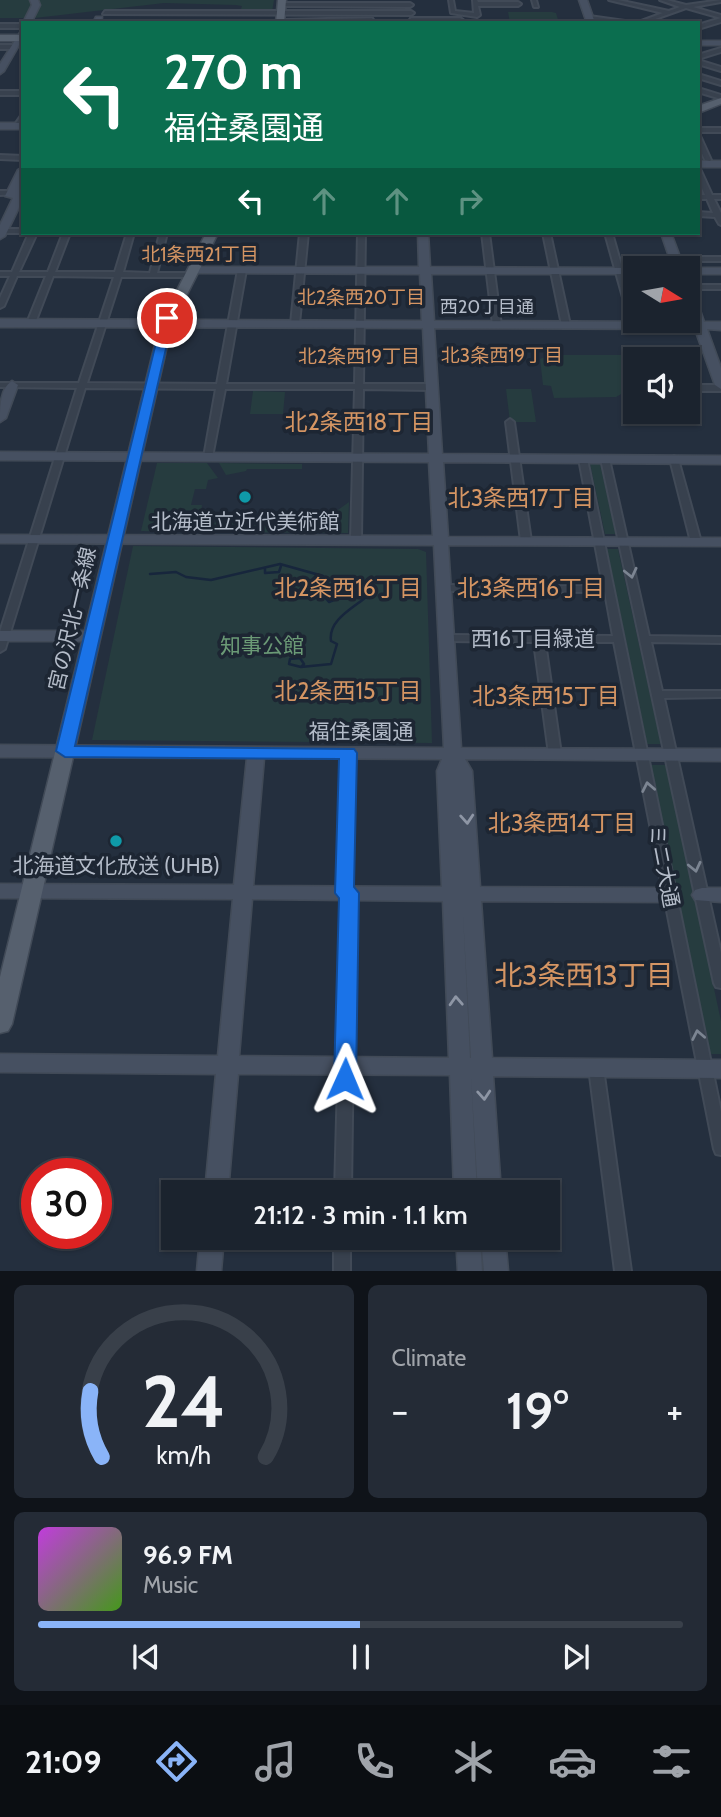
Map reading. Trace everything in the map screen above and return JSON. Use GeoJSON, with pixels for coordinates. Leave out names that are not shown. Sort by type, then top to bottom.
{"type":"FeatureCollection","features":[{"type":"Feature","properties":{"kind":"main road"},"geometry":{"type":"LineString","coordinates":[[0,37],[21,34]]}},
{"type":"Feature","properties":{"kind":"main road"},"geometry":{"type":"LineString","coordinates":[[700,109],[721,99]]}},
{"type":"Feature","properties":{"kind":"main road","name":"宮の沢北一条線"},"geometry":{"type":"LineString","coordinates":[[0,1024],[166,324],[211,235]]}},
{"type":"Feature","properties":{"kind":"street"},"geometry":{"type":"LineString","coordinates":[[28,21],[36,5],[34,0]]}},
{"type":"Feature","properties":{"kind":"street"},"geometry":{"type":"LineString","coordinates":[[583,0],[590,20]]}},
{"type":"Feature","properties":{"kind":"street"},"geometry":{"type":"LineString","coordinates":[[611,0],[670,12]]}},
{"type":"Feature","properties":{"kind":"street"},"geometry":{"type":"LineString","coordinates":[[662,0],[689,6],[721,18]]}},
{"type":"Feature","properties":{"kind":"street"},"geometry":{"type":"LineString","coordinates":[[644,21],[689,6],[721,1]]}},
{"type":"Feature","properties":{"kind":"street"},"geometry":{"type":"LineString","coordinates":[[281,13],[346,5],[410,2],[411,19]]}},
{"type":"Feature","properties":{"kind":"street"},"geometry":{"type":"LineString","coordinates":[[475,3],[477,15],[453,12],[451,2],[518,4]]}},
{"type":"Feature","properties":{"kind":"street"},"geometry":{"type":"LineString","coordinates":[[707,4],[721,8]]}},
{"type":"Feature","properties":{"kind":"street"},"geometry":{"type":"LineString","coordinates":[[281,13],[346,21],[346,5]]}},
{"type":"Feature","properties":{"kind":"street"},"geometry":{"type":"LineString","coordinates":[[100,18],[153,13],[346,13],[460,20]]}},
{"type":"Feature","properties":{"kind":"street"},"geometry":{"type":"LineString","coordinates":[[150,21],[153,13]]}},
{"type":"Feature","properties":{"kind":"street"},"geometry":{"type":"LineString","coordinates":[[700,26],[721,18]]}},
{"type":"Feature","properties":{"kind":"street"},"geometry":{"type":"LineString","coordinates":[[376,21],[411,19]]}},
{"type":"Feature","properties":{"kind":"street"},"geometry":{"type":"LineString","coordinates":[[0,26],[21,34]]}},
{"type":"Feature","properties":{"kind":"street"},"geometry":{"type":"LineString","coordinates":[[0,47],[21,34]]}},
{"type":"Feature","properties":{"kind":"street"},"geometry":{"type":"LineString","coordinates":[[1,66],[21,34]]}},
{"type":"Feature","properties":{"kind":"street"},"geometry":{"type":"LineString","coordinates":[[700,42],[721,42]]}},
{"type":"Feature","properties":{"kind":"street"},"geometry":{"type":"LineString","coordinates":[[700,43],[721,50]]}},
{"type":"Feature","properties":{"kind":"street"},"geometry":{"type":"LineString","coordinates":[[700,58],[721,50]]}},
{"type":"Feature","properties":{"kind":"street"},"geometry":{"type":"LineString","coordinates":[[700,60],[710,66]]}},
{"type":"Feature","properties":{"kind":"street"},"geometry":{"type":"LineString","coordinates":[[700,60],[721,66]]}},
{"type":"Feature","properties":{"kind":"street"},"geometry":{"type":"LineString","coordinates":[[700,69],[721,66]]}},
{"type":"Feature","properties":{"kind":"street"},"geometry":{"type":"LineString","coordinates":[[700,77],[721,83]]}},
{"type":"Feature","properties":{"kind":"street"},"geometry":{"type":"LineString","coordinates":[[700,91],[721,99]]}},
{"type":"Feature","properties":{"kind":"street"},"geometry":{"type":"LineString","coordinates":[[0,93],[21,93]]}},
{"type":"Feature","properties":{"kind":"street"},"geometry":{"type":"LineString","coordinates":[[0,125],[20,126]]}},
{"type":"Feature","properties":{"kind":"street"},"geometry":{"type":"LineString","coordinates":[[700,130],[721,130]]}},
{"type":"Feature","properties":{"kind":"street"},"geometry":{"type":"LineString","coordinates":[[0,157],[21,158]]}},
{"type":"Feature","properties":{"kind":"street"},"geometry":{"type":"LineString","coordinates":[[701,161],[721,162]]}},
{"type":"Feature","properties":{"kind":"street"},"geometry":{"type":"LineString","coordinates":[[700,176],[721,223]]}},
{"type":"Feature","properties":{"kind":"street"},"geometry":{"type":"LineString","coordinates":[[0,217],[16,192]]}},
{"type":"Feature","properties":{"kind":"street"},"geometry":{"type":"LineString","coordinates":[[16,192],[1,233],[21,231]]}},
{"type":"Feature","properties":{"kind":"street"},"geometry":{"type":"LineString","coordinates":[[700,197],[721,197]]}},
{"type":"Feature","properties":{"kind":"street"},"geometry":{"type":"LineString","coordinates":[[700,214],[719,215]]}},
{"type":"Feature","properties":{"kind":"street"},"geometry":{"type":"LineString","coordinates":[[0,306],[32,235]]}},
{"type":"Feature","properties":{"kind":"street"},"geometry":{"type":"LineString","coordinates":[[31,323],[66,235]]}},
{"type":"Feature","properties":{"kind":"street"},"geometry":{"type":"LineString","coordinates":[[90,636],[1,640],[130,235]]}},
{"type":"Feature","properties":{"kind":"street"},"geometry":{"type":"LineString","coordinates":[[153,274],[163,235]]}},
{"type":"Feature","properties":{"kind":"street"},"geometry":{"type":"LineString","coordinates":[[295,324],[304,235]]}},
{"type":"Feature","properties":{"kind":"street"},"geometry":{"type":"LineString","coordinates":[[356,540],[362,235]]}},
{"type":"Feature","properties":{"kind":"street"},"geometry":{"type":"LineString","coordinates":[[424,235],[453,754],[446,771],[465,1180]]}},
{"type":"Feature","properties":{"kind":"street"},"geometry":{"type":"LineString","coordinates":[[485,235],[497,325]]}},
{"type":"Feature","properties":{"kind":"street"},"geometry":{"type":"LineString","coordinates":[[546,235],[566,325]]}},
{"type":"Feature","properties":{"kind":"street"},"geometry":{"type":"LineString","coordinates":[[609,235],[623,285]]}},
{"type":"Feature","properties":{"kind":"street"},"geometry":{"type":"LineString","coordinates":[[667,235],[674,256]]}},
{"type":"Feature","properties":{"kind":"street"},"geometry":{"type":"LineString","coordinates":[[700,261],[721,259]]}},
{"type":"Feature","properties":{"kind":"street"},"geometry":{"type":"LineString","coordinates":[[0,274],[153,274],[242,270],[623,271]]}},
{"type":"Feature","properties":{"kind":"street"},"geometry":{"type":"LineString","coordinates":[[208,457],[230,324],[242,270]]}},
{"type":"Feature","properties":{"kind":"street"},"geometry":{"type":"LineString","coordinates":[[700,271],[721,271]]}},
{"type":"Feature","properties":{"kind":"street"},"geometry":{"type":"LineString","coordinates":[[700,287],[721,287]]}},
{"type":"Feature","properties":{"kind":"street","name":"西20丁目通"},"geometry":{"type":"LineString","coordinates":[[0,323],[623,326]]}},
{"type":"Feature","properties":{"kind":"street","name":"西20丁目通"},"geometry":{"type":"LineString","coordinates":[[700,326],[721,326]]}},
{"type":"Feature","properties":{"kind":"street"},"geometry":{"type":"LineString","coordinates":[[700,329],[721,387],[700,388]]}},
{"type":"Feature","properties":{"kind":"street"},"geometry":{"type":"LineString","coordinates":[[0,418],[6,385],[432,387]]}},
{"type":"Feature","properties":{"kind":"street"},"geometry":{"type":"LineString","coordinates":[[510,422],[526,541]]}},
{"type":"Feature","properties":{"kind":"street"},"geometry":{"type":"LineString","coordinates":[[0,456],[721,460]]}},
{"type":"Feature","properties":{"kind":"street","name":"ミニ大通"},"geometry":{"type":"LineString","coordinates":[[583,459],[669,895],[713,1069],[721,1149]]}},
{"type":"Feature","properties":{"kind":"street","name":"ミニ大通"},"geometry":{"type":"LineString","coordinates":[[606,459],[670,755],[711,895],[721,980]]}},
{"type":"Feature","properties":{"kind":"street"},"geometry":{"type":"LineString","coordinates":[[674,459],[696,542]]}},
{"type":"Feature","properties":{"kind":"street"},"geometry":{"type":"LineString","coordinates":[[0,539],[721,542]]}},
{"type":"Feature","properties":{"kind":"street"},"geometry":{"type":"LineString","coordinates":[[444,588],[609,589]]}},
{"type":"Feature","properties":{"kind":"street","name":"西16丁目緑道"},"geometry":{"type":"LineString","coordinates":[[447,638],[619,639]]}},
{"type":"Feature","properties":{"kind":"street"},"geometry":{"type":"LineString","coordinates":[[539,639],[555,754]]}},
{"type":"Feature","properties":{"kind":"street"},"geometry":{"type":"LineString","coordinates":[[645,639],[721,639]]}},
{"type":"Feature","properties":{"kind":"street"},"geometry":{"type":"LineString","coordinates":[[657,695],[721,694]]}},
{"type":"Feature","properties":{"kind":"street","name":"福住桑園通"},"geometry":{"type":"LineString","coordinates":[[0,751],[721,755]]}},
{"type":"Feature","properties":{"kind":"street"},"geometry":{"type":"LineString","coordinates":[[217,1180],[256,752]]}},
{"type":"Feature","properties":{"kind":"street"},"geometry":{"type":"LineString","coordinates":[[343,1180],[348,753]]}},
{"type":"Feature","properties":{"kind":"street"},"geometry":{"type":"LineString","coordinates":[[453,754],[463,771],[489,1180]]}},
{"type":"Feature","properties":{"kind":"street"},"geometry":{"type":"LineString","coordinates":[[0,891],[669,895]]}},
{"type":"Feature","properties":{"kind":"street"},"geometry":{"type":"LineString","coordinates":[[0,1063],[713,1069]]}},
{"type":"Feature","properties":{"kind":"street"},"geometry":{"type":"LineString","coordinates":[[596,1068],[623,1271]]}},
{"type":"Feature","properties":{"kind":"street"},"geometry":{"type":"LineString","coordinates":[[209,1271],[211,1250]]}},
{"type":"Feature","properties":{"kind":"street"},"geometry":{"type":"LineString","coordinates":[[342,1250],[342,1271]]}},
{"type":"Feature","properties":{"kind":"street"},"geometry":{"type":"LineString","coordinates":[[469,1250],[470,1271]]}},
{"type":"Feature","properties":{"kind":"street"},"geometry":{"type":"LineString","coordinates":[[494,1250],[496,1271]]}},
{"type":"Feature","properties":{"kind":"green space"},"geometry":{"type":"Polygon","coordinates":[[[0,0],[274,0],[272,12],[240,12],[242,6],[236,5],[164,3],[35,18],[0,18],[0,0]]]}},
{"type":"Feature","properties":{"kind":"green space"},"geometry":{"type":"Polygon","coordinates":[[[508,12],[552,12],[556,13],[558,21],[510,21],[508,12]]]}},
{"type":"Feature","properties":{"kind":"green space"},"geometry":{"type":"Polygon","coordinates":[[[549,355],[623,355],[623,393],[616,397],[554,398],[551,386],[543,385],[540,359],[549,355]]]}},
{"type":"Feature","properties":{"kind":"green space"},"geometry":{"type":"Polygon","coordinates":[[[506,389],[531,389],[536,422],[510,422],[506,389]]]}},
{"type":"Feature","properties":{"kind":"green space"},"geometry":{"type":"Polygon","coordinates":[[[253,391],[285,392],[283,414],[250,414],[253,391]]]}},
{"type":"Feature","properties":{"kind":"green space"},"geometry":{"type":"Polygon","coordinates":[[[157,463],[207,463],[218,478],[208,480],[206,489],[195,489],[191,505],[202,505],[201,513],[211,516],[195,532],[141,531],[157,463]]]}},
{"type":"Feature","properties":{"kind":"green space"},"geometry":{"type":"Polygon","coordinates":[[[219,463],[302,464],[302,469],[247,469],[226,475],[219,463]]]}},
{"type":"Feature","properties":{"kind":"green space"},"geometry":{"type":"Polygon","coordinates":[[[590,464],[600,464],[616,534],[605,534],[590,464]]]}},
{"type":"Feature","properties":{"kind":"green space"},"geometry":{"type":"Polygon","coordinates":[[[349,502],[348,533],[204,532],[220,518],[240,525],[292,526],[294,531],[312,523],[320,523],[349,502]]]}},
{"type":"Feature","properties":{"kind":"green space","name":"知事公館"},"geometry":{"type":"Polygon","coordinates":[[[133,546],[418,549],[426,552],[432,743],[92,740],[133,546]]]}},
{"type":"Feature","properties":{"kind":"green space"},"geometry":{"type":"Polygon","coordinates":[[[607,549],[618,549],[661,744],[647,744],[607,549]]]}},
{"type":"Feature","properties":{"kind":"green space"},"geometry":{"type":"Polygon","coordinates":[[[651,765],[666,765],[721,1021],[721,1054],[710,1054],[651,765]]]}},
{"type":"Feature","properties":{"kind":"waterway"},"geometry":{"type":"LineString","coordinates":[[150,574],[176,572],[186,577],[211,580],[280,564],[323,576],[316,587],[329,602],[348,594],[365,598],[342,616],[333,627],[331,641],[337,644],[331,664],[301,667]]}},
{"type":"Feature","properties":{"kind":"waterway"},"geometry":{"type":"LineString","coordinates":[[265,569],[265,573],[279,572],[281,566]]}},
{"type":"Feature","properties":{"kind":"waterway"},"geometry":{"type":"LineString","coordinates":[[300,658],[304,664],[301,667],[289,664],[290,659],[300,658]]}},
{"type":"Feature","properties":{"kind":"place","name":"北海道立近代美術館"},"geometry":{"type":"Point","coordinates":[245,497]}},
{"type":"Feature","properties":{"kind":"place","name":"北海道文化放送 (UHB)"},"geometry":{"type":"Point","coordinates":[116,841]}},
{"type":"Feature","properties":{"kind":"district","name":"北1条西21丁目"},"geometry":{"type":"Point","coordinates":[200,254]}},
{"type":"Feature","properties":{"kind":"district","name":"北2条西20丁目"},"geometry":{"type":"Point","coordinates":[361,297]}},
{"type":"Feature","properties":{"kind":"district","name":"北3条西19丁目"},"geometry":{"type":"Point","coordinates":[502,355]}},
{"type":"Feature","properties":{"kind":"district","name":"北2条西19丁目"},"geometry":{"type":"Point","coordinates":[359,356]}},
{"type":"Feature","properties":{"kind":"district","name":"北2条西18丁目"},"geometry":{"type":"Point","coordinates":[359,422]}},
{"type":"Feature","properties":{"kind":"district","name":"北3条西17丁目"},"geometry":{"type":"Point","coordinates":[521,498]}},
{"type":"Feature","properties":{"kind":"district","name":"北2条西16丁目"},"geometry":{"type":"Point","coordinates":[348,588]}},
{"type":"Feature","properties":{"kind":"district","name":"北3条西16丁目"},"geometry":{"type":"Point","coordinates":[531,588]}},
{"type":"Feature","properties":{"kind":"district","name":"北2条西15丁目"},"geometry":{"type":"Point","coordinates":[348,691]}},
{"type":"Feature","properties":{"kind":"district","name":"北3条西15丁目"},"geometry":{"type":"Point","coordinates":[546,696]}},
{"type":"Feature","properties":{"kind":"district","name":"北3条西14丁目"},"geometry":{"type":"Point","coordinates":[562,823]}},
{"type":"Feature","properties":{"kind":"district","name":"北3条西13丁目"},"geometry":{"type":"Point","coordinates":[584,975]}},
{"type":"Feature","properties":{"kind":"route"},"geometry":{"type":"LineString","coordinates":[[167,318],[65,751],[348,753],[344,893],[349,893],[345,1079]]}}]}
